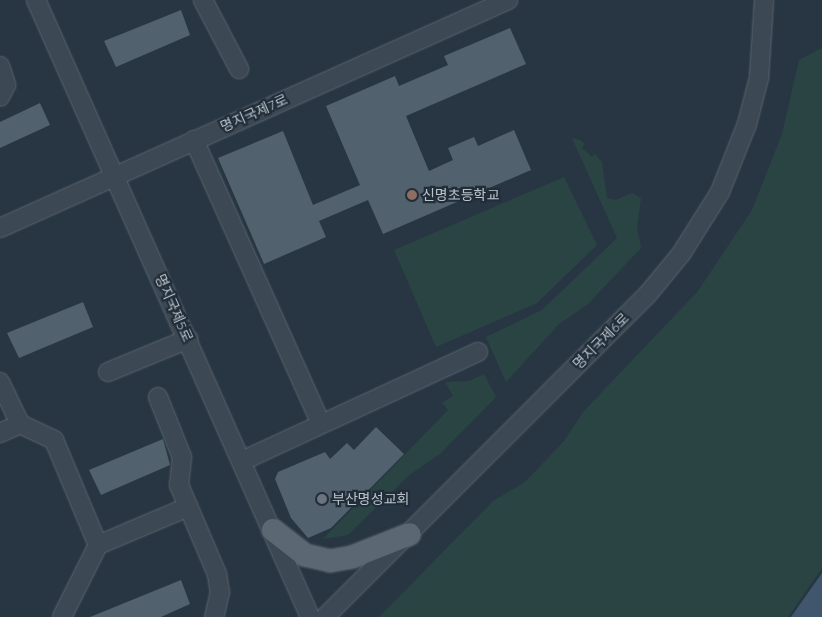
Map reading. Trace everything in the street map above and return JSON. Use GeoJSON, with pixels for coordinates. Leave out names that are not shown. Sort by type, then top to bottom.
{"type":"FeatureCollection","features":[{"type":"Feature","properties":{"kind":"main road"},"geometry":{"type":"LineString","coordinates":[[273,530],[305,555],[330,561],[352,557],[410,534]]}},
{"type":"Feature","properties":{"kind":"street","name":"명지국제5로"},"geometry":{"type":"LineString","coordinates":[[36,0],[310,617]]}},
{"type":"Feature","properties":{"kind":"street"},"geometry":{"type":"LineString","coordinates":[[203,0],[239,69]]}},
{"type":"Feature","properties":{"kind":"street","name":"명지국제7로"},"geometry":{"type":"LineString","coordinates":[[1,227],[508,0]]}},
{"type":"Feature","properties":{"kind":"street","name":"명지국제6로"},"geometry":{"type":"LineString","coordinates":[[325,617],[648,294],[702,224],[733,164],[752,111],[761,61],[764,0]]}},
{"type":"Feature","properties":{"kind":"street"},"geometry":{"type":"LineString","coordinates":[[0,66],[6,85],[0,97]]}},
{"type":"Feature","properties":{"kind":"street"},"geometry":{"type":"LineString","coordinates":[[194,140],[321,424]]}},
{"type":"Feature","properties":{"kind":"street"},"geometry":{"type":"LineString","coordinates":[[108,372],[188,339]]}},
{"type":"Feature","properties":{"kind":"street"},"geometry":{"type":"LineString","coordinates":[[242,461],[478,352]]}},
{"type":"Feature","properties":{"kind":"street"},"geometry":{"type":"LineString","coordinates":[[0,382],[20,424],[54,440],[98,545]]}},
{"type":"Feature","properties":{"kind":"street"},"geometry":{"type":"LineString","coordinates":[[158,397],[182,457],[179,485],[218,574],[220,592],[214,617]]}},
{"type":"Feature","properties":{"kind":"street"},"geometry":{"type":"LineString","coordinates":[[0,433],[20,424]]}},
{"type":"Feature","properties":{"kind":"street"},"geometry":{"type":"LineString","coordinates":[[64,617],[98,545],[188,507]]}},
{"type":"Feature","properties":{"kind":"green space"},"geometry":{"type":"Polygon","coordinates":[[[822,48],[822,568],[788,617],[379,617],[493,501],[525,482],[564,441],[583,412],[698,291],[752,210],[782,134],[799,60],[822,48]]]}},
{"type":"Feature","properties":{"kind":"green space"},"geometry":{"type":"Polygon","coordinates":[[[572,138],[580,140],[585,144],[582,148],[592,157],[595,154],[602,162],[607,198],[616,200],[632,193],[641,198],[637,228],[641,248],[588,304],[559,324],[506,382],[486,337],[542,310],[617,238],[572,138]]]}},
{"type":"Feature","properties":{"kind":"green space"},"geometry":{"type":"Polygon","coordinates":[[[564,177],[597,245],[537,303],[436,347],[394,250],[564,177]]]}},
{"type":"Feature","properties":{"kind":"green space"},"geometry":{"type":"Polygon","coordinates":[[[484,374],[496,397],[441,453],[408,476],[348,535],[323,539],[448,410],[442,403],[453,396],[445,382],[469,381],[484,374]]]}},
{"type":"Feature","properties":{"kind":"water"},"geometry":{"type":"Polygon","coordinates":[[[822,573],[822,617],[791,617],[817,580],[822,573]]]}},
{"type":"Feature","properties":{"kind":"building"},"geometry":{"type":"Polygon","coordinates":[[[181,10],[190,35],[116,67],[104,41],[181,10]]]}},
{"type":"Feature","properties":{"kind":"building"},"geometry":{"type":"Polygon","coordinates":[[[510,28],[526,64],[406,116],[429,171],[453,160],[448,148],[474,137],[478,146],[514,130],[531,170],[383,234],[368,200],[319,221],[326,237],[264,264],[218,158],[283,131],[313,205],[360,185],[326,106],[395,76],[399,86],[448,65],[444,56],[510,28]]]}},
{"type":"Feature","properties":{"kind":"building"},"geometry":{"type":"Polygon","coordinates":[[[40,103],[50,125],[0,148],[0,122],[40,103]]]}},
{"type":"Feature","properties":{"kind":"building"},"geometry":{"type":"Polygon","coordinates":[[[83,302],[93,327],[19,358],[7,333],[83,302]]]}},
{"type":"Feature","properties":{"kind":"building","name":"부산명성교회"},"geometry":{"type":"Polygon","coordinates":[[[376,427],[404,454],[331,528],[308,538],[291,518],[275,479],[278,472],[325,452],[330,459],[347,443],[354,450],[376,427]]]}},
{"type":"Feature","properties":{"kind":"building"},"geometry":{"type":"Polygon","coordinates":[[[163,439],[170,465],[101,495],[89,470],[163,439]]]}},
{"type":"Feature","properties":{"kind":"building"},"geometry":{"type":"Polygon","coordinates":[[[181,580],[190,604],[161,617],[90,617],[181,580]]]}},
{"type":"Feature","properties":{"kind":"place","name":"신명초등학교"},"geometry":{"type":"Point","coordinates":[412,195]}},
{"type":"Feature","properties":{"kind":"place","name":"부산명성교회"},"geometry":{"type":"Point","coordinates":[322,499]}}]}
